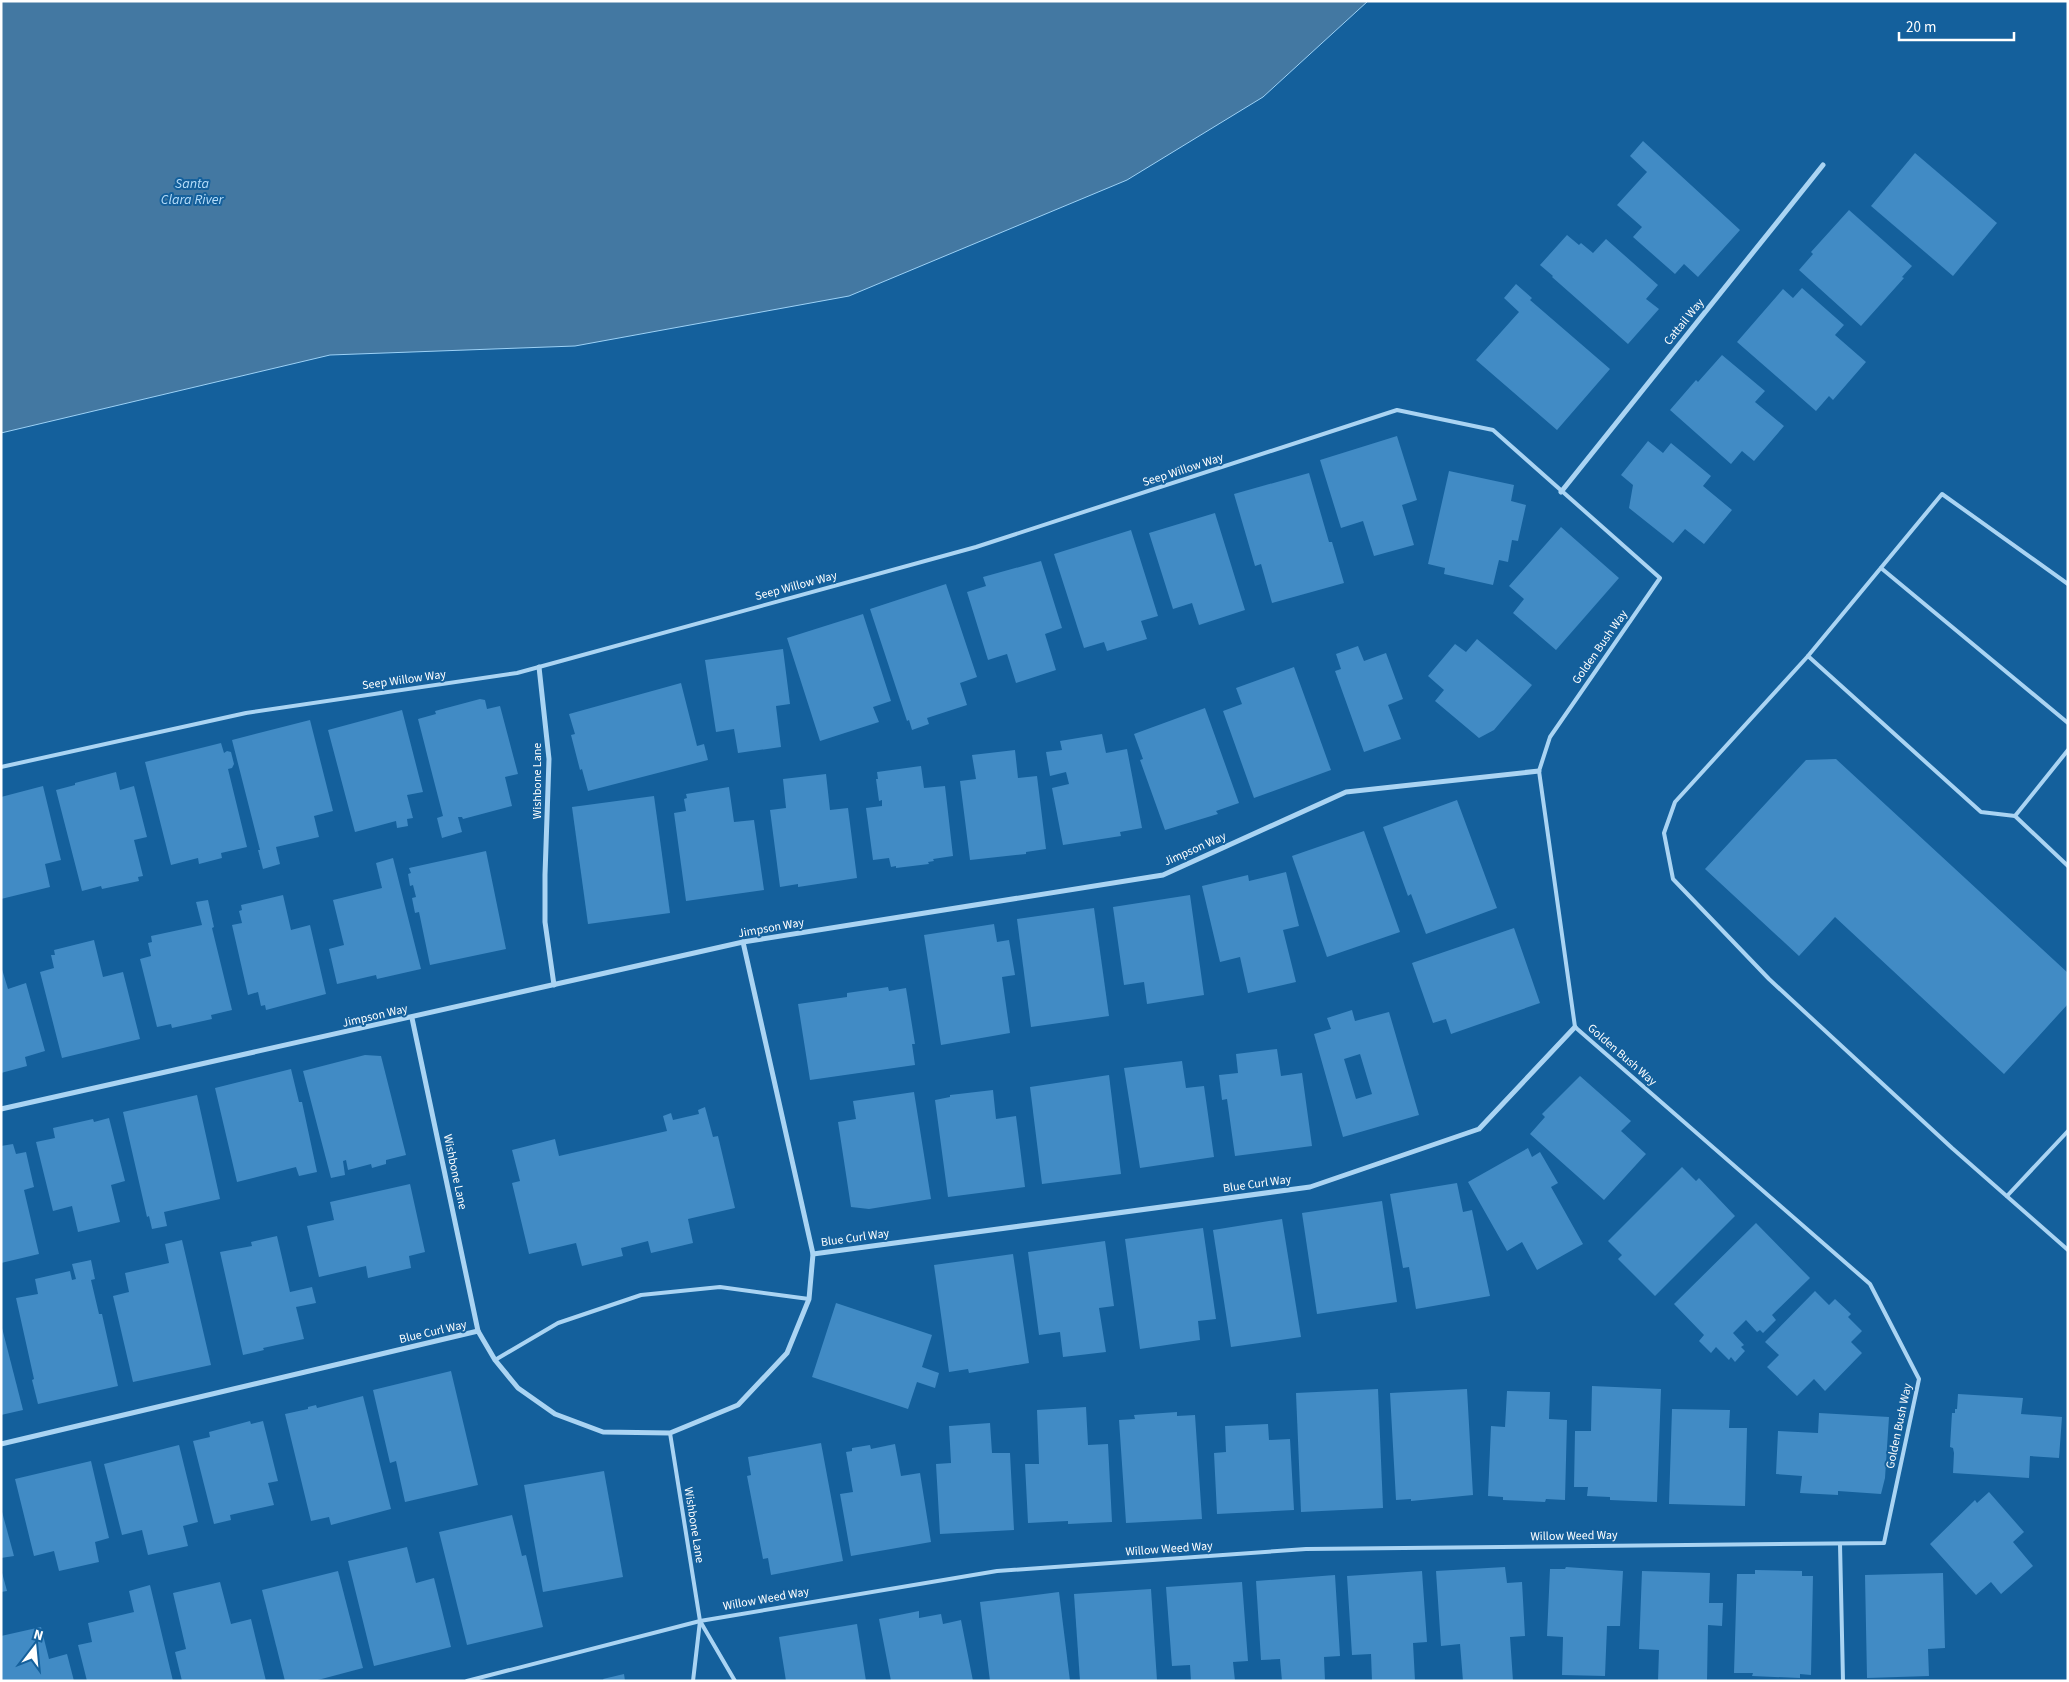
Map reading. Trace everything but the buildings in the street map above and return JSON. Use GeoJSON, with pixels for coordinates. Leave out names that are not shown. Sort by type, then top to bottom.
{"type":"FeatureCollection","features":[{"type":"Feature","properties":{"kind":"street","name":"Cattail Way"},"geometry":{"type":"LineString","coordinates":[[1561,492],[1824,165]]}},
{"type":"Feature","properties":{"kind":"street","name":"Wishbone Lane"},"geometry":{"type":"LineString","coordinates":[[539,667],[549,759],[545,912],[554,985]]}},
{"type":"Feature","properties":{"kind":"street","name":"Jimpson Way"},"geometry":{"type":"LineString","coordinates":[[1,1109],[744,942],[1163,875],[1346,792],[1539,771]]}},
{"type":"Feature","properties":{"kind":"street"},"geometry":{"type":"LineString","coordinates":[[744,942],[813,1254]]}},
{"type":"Feature","properties":{"kind":"street","name":"Wishbone Lane"},"geometry":{"type":"LineString","coordinates":[[412,1018],[478,1331]]}},
{"type":"Feature","properties":{"kind":"street","name":"Blue Curl Way"},"geometry":{"type":"LineString","coordinates":[[1,1444],[478,1331],[495,1360],[518,1388],[554,1414],[603,1432],[670,1433],[738,1405],[787,1353],[809,1299],[813,1254],[1310,1187],[1479,1129],[1574,1027]]}},
{"type":"Feature","properties":{"kind":"lane","name":"Seep Willow Way"},"geometry":{"type":"LineString","coordinates":[[1,767],[246,713],[516,673],[976,547],[1397,410],[1493,430],[1561,492]]}},
{"type":"Feature","properties":{"kind":"lane","name":"Golden Bush Way"},"geometry":{"type":"LineString","coordinates":[[1561,492],[1660,578],[1550,736],[1539,771],[1574,1027],[1870,1284],[1919,1379],[1884,1543]]}},
{"type":"Feature","properties":{"kind":"lane"},"geometry":{"type":"LineString","coordinates":[[2068,584],[1942,494],[1808,656],[1675,802],[1664,833],[1673,879],[1769,978],[2068,1250]]}},
{"type":"Feature","properties":{"kind":"lane"},"geometry":{"type":"LineString","coordinates":[[1881,568],[2068,723]]}},
{"type":"Feature","properties":{"kind":"lane"},"geometry":{"type":"LineString","coordinates":[[1808,656],[1981,812],[2015,816],[2068,866]]}},
{"type":"Feature","properties":{"kind":"lane"},"geometry":{"type":"LineString","coordinates":[[2015,816],[2068,750]]}},
{"type":"Feature","properties":{"kind":"lane"},"geometry":{"type":"LineString","coordinates":[[2007,1196],[2068,1131]]}},
{"type":"Feature","properties":{"kind":"lane"},"geometry":{"type":"LineString","coordinates":[[495,1360],[558,1323],[641,1295],[720,1287],[809,1299]]}},
{"type":"Feature","properties":{"kind":"lane","name":"Wishbone Lane"},"geometry":{"type":"LineString","coordinates":[[670,1433],[700,1621],[693,1681]]}},
{"type":"Feature","properties":{"kind":"lane","name":"Willow Weed Way"},"geometry":{"type":"LineString","coordinates":[[467,1681],[700,1621],[997,1570],[1296,1550],[1884,1543]]}},
{"type":"Feature","properties":{"kind":"lane"},"geometry":{"type":"LineString","coordinates":[[1840,1544],[1843,1681]]}},
{"type":"Feature","properties":{"kind":"lane","name":"Wishbone Lane"},"geometry":{"type":"LineString","coordinates":[[700,1621],[735,1681]]}},
{"type":"Feature","properties":{"kind":"water","name":"Santa Clara River"},"geometry":{"type":"Polygon","coordinates":[[[1,1],[1368,1],[1263,97],[1127,180],[849,296],[575,346],[330,355],[1,433],[1,1]]]}}]}
